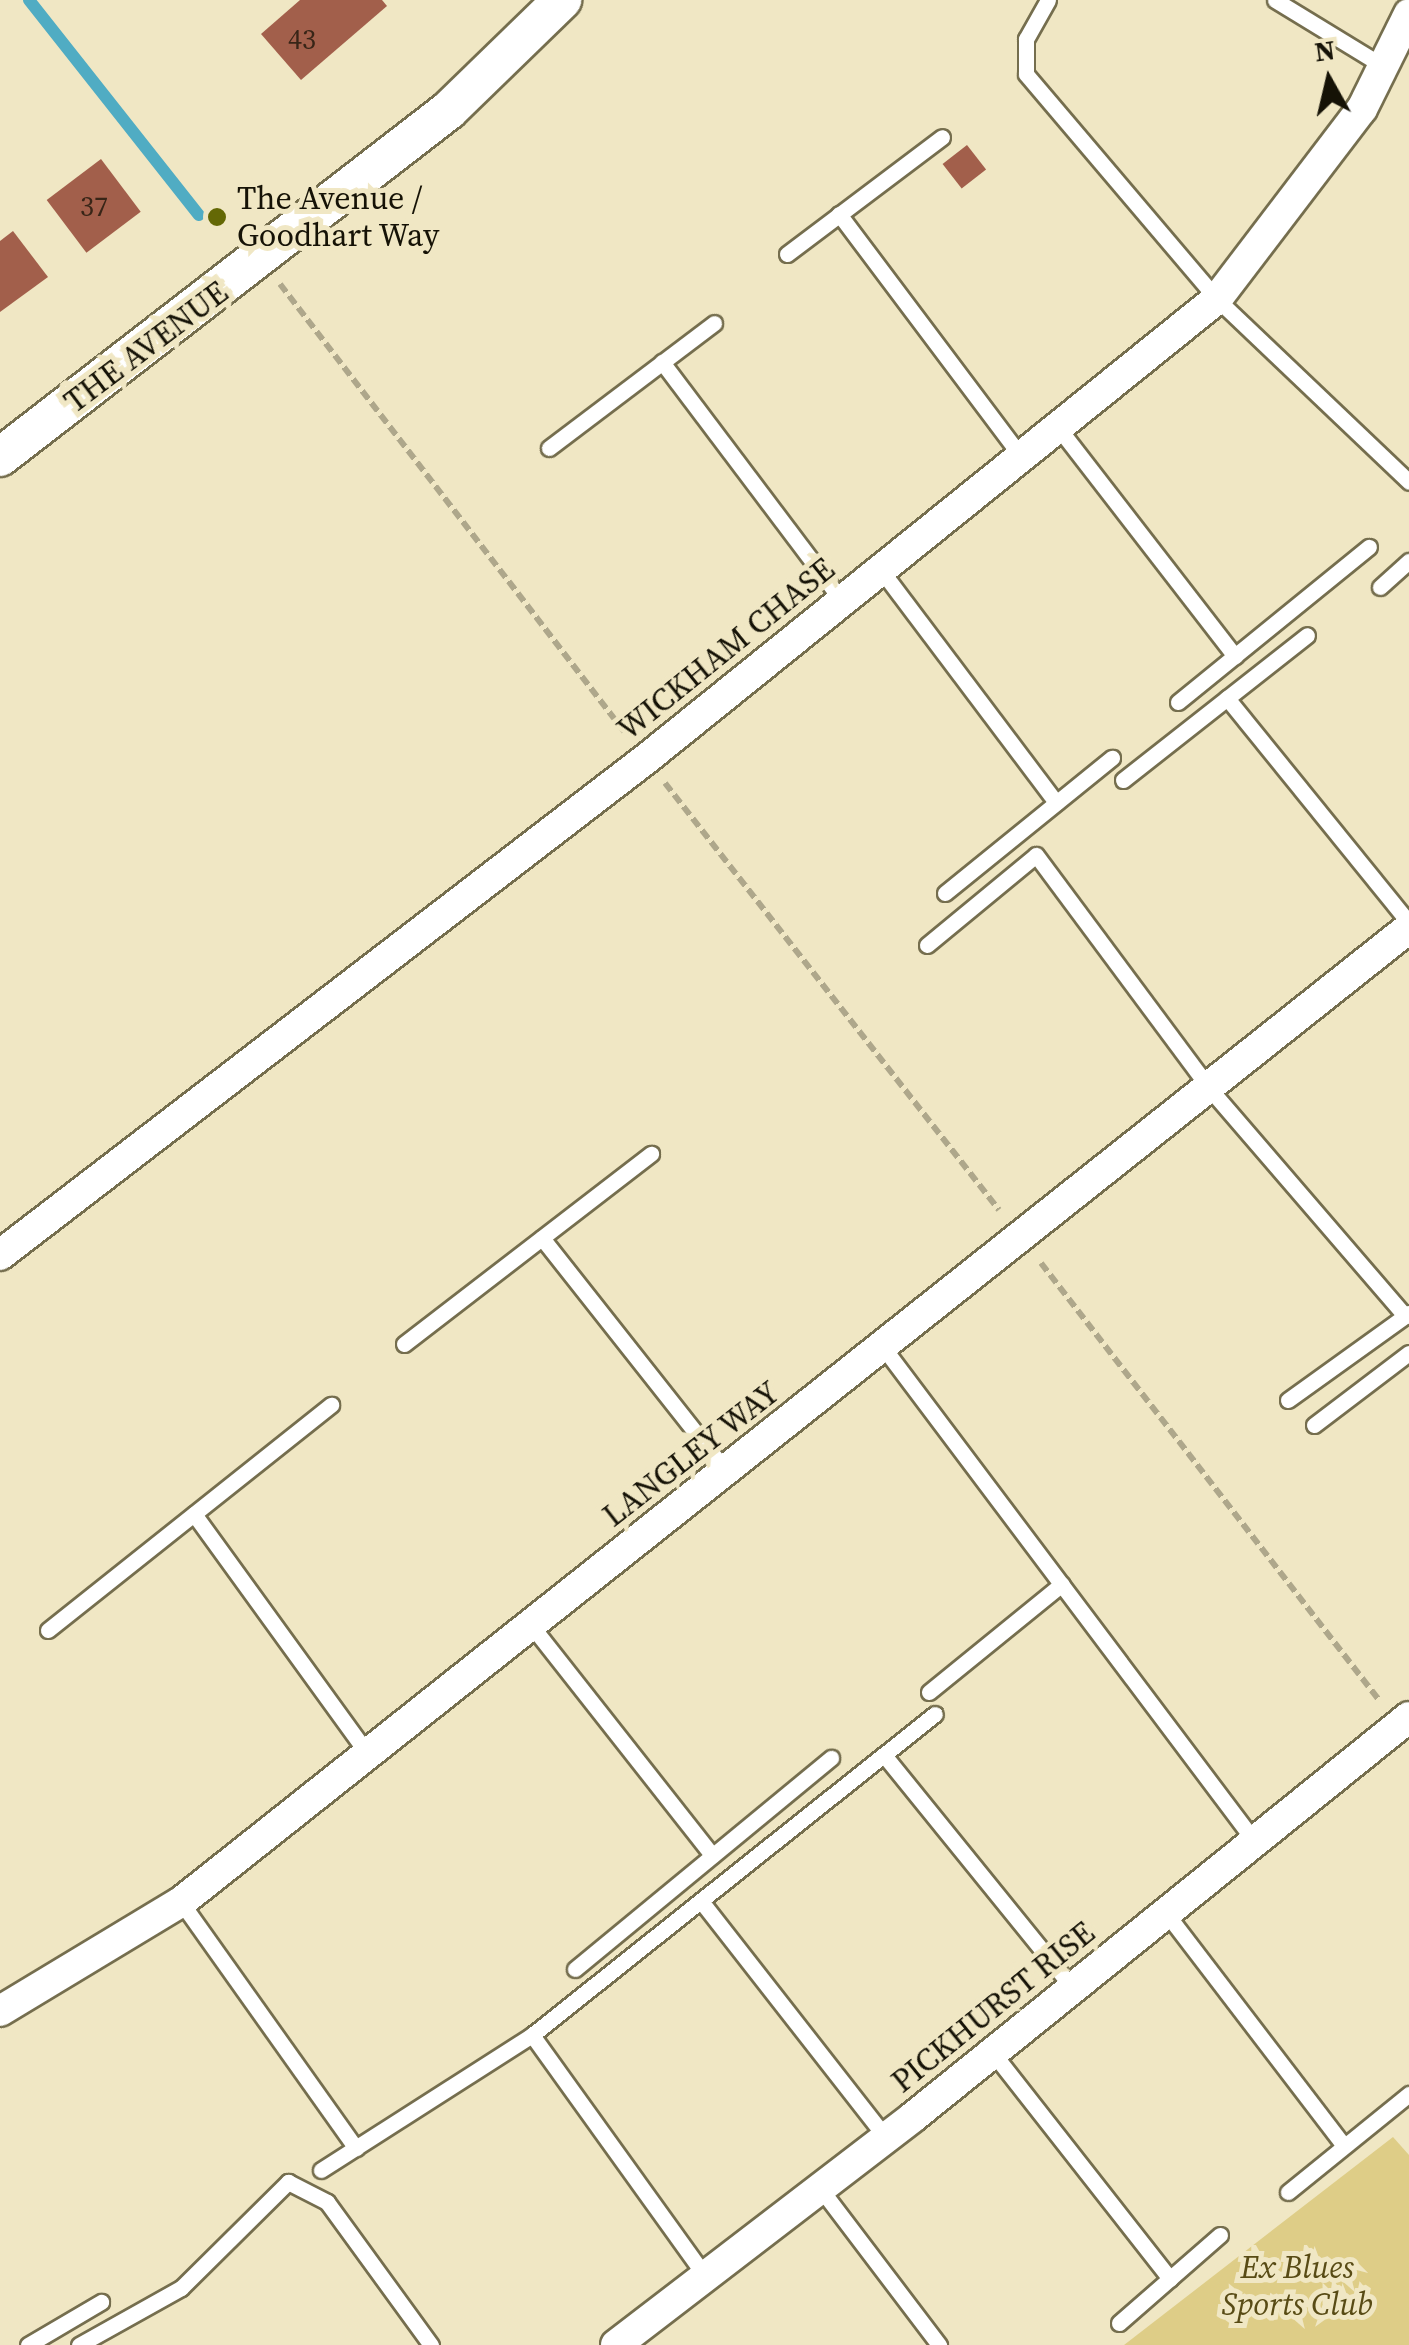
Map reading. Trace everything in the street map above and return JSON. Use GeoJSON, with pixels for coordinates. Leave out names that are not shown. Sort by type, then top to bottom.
{"type":"FeatureCollection","features":[{"type":"Feature","properties":{"kind":"street","name":"THE AVENUE"},"geometry":{"type":"LineString","coordinates":[[0,457],[449,110],[562,0]]}},
{"type":"Feature","properties":{"kind":"street","name":"WICKHAM CHASE"},"geometry":{"type":"LineString","coordinates":[[0,1255],[646,759],[1218,299],[1362,109],[1409,14]]}},
{"type":"Feature","properties":{"kind":"street","name":"LANGLEY WAY"},"geometry":{"type":"LineString","coordinates":[[0,2011],[181,1902],[1409,926]]}},
{"type":"Feature","properties":{"kind":"street","name":"PICKHURST RISE"},"geometry":{"type":"LineString","coordinates":[[631,2341],[705,2276],[1406,1727]]}},
{"type":"Feature","properties":{"kind":"lane"},"geometry":{"type":"LineString","coordinates":[[1048,0],[1026,39],[1026,74],[1218,299],[1409,482]]}},
{"type":"Feature","properties":{"kind":"lane"},"geometry":{"type":"LineString","coordinates":[[1276,0],[1383,66]]}},
{"type":"Feature","properties":{"kind":"lane"},"geometry":{"type":"LineString","coordinates":[[787,254],[942,137]]}},
{"type":"Feature","properties":{"kind":"lane"},"geometry":{"type":"LineString","coordinates":[[839,214],[1021,456]]}},
{"type":"Feature","properties":{"kind":"lane"},"geometry":{"type":"LineString","coordinates":[[549,448],[714,324]]}},
{"type":"Feature","properties":{"kind":"lane"},"geometry":{"type":"LineString","coordinates":[[662,362],[842,601]]}},
{"type":"Feature","properties":{"kind":"lane"},"geometry":{"type":"LineString","coordinates":[[1058,426],[1236,656]]}},
{"type":"Feature","properties":{"kind":"lane"},"geometry":{"type":"LineString","coordinates":[[1178,702],[1370,547]]}},
{"type":"Feature","properties":{"kind":"lane"},"geometry":{"type":"LineString","coordinates":[[1380,587],[1409,560]]}},
{"type":"Feature","properties":{"kind":"lane"},"geometry":{"type":"LineString","coordinates":[[880,570],[1056,802]]}},
{"type":"Feature","properties":{"kind":"lane"},"geometry":{"type":"LineString","coordinates":[[1123,780],[1307,635]]}},
{"type":"Feature","properties":{"kind":"lane"},"geometry":{"type":"LineString","coordinates":[[1227,698],[1409,926]]}},
{"type":"Feature","properties":{"kind":"lane"},"geometry":{"type":"LineString","coordinates":[[945,893],[1112,758]]}},
{"type":"Feature","properties":{"kind":"lane"},"geometry":{"type":"LineString","coordinates":[[926,945],[1036,855],[1209,1088],[1407,1314],[1288,1400]]}},
{"type":"Feature","properties":{"kind":"lane"},"geometry":{"type":"LineString","coordinates":[[404,1344],[651,1154]]}},
{"type":"Feature","properties":{"kind":"lane"},"geometry":{"type":"LineString","coordinates":[[542,1238],[726,1471]]}},
{"type":"Feature","properties":{"kind":"lane"},"geometry":{"type":"LineString","coordinates":[[884,1347],[1255,1842]]}},
{"type":"Feature","properties":{"kind":"lane"},"geometry":{"type":"LineString","coordinates":[[1314,1425],[1409,1353]]}},
{"type":"Feature","properties":{"kind":"lane"},"geometry":{"type":"LineString","coordinates":[[48,1630],[331,1405]]}},
{"type":"Feature","properties":{"kind":"lane"},"geometry":{"type":"LineString","coordinates":[[194,1514],[368,1754]]}},
{"type":"Feature","properties":{"kind":"lane"},"geometry":{"type":"LineString","coordinates":[[929,1692],[1062,1584]]}},
{"type":"Feature","properties":{"kind":"lane"},"geometry":{"type":"LineString","coordinates":[[531,1625],[712,1855]]}},
{"type":"Feature","properties":{"kind":"lane"},"geometry":{"type":"LineString","coordinates":[[321,2170],[532,2035],[936,1714]]}},
{"type":"Feature","properties":{"kind":"lane"},"geometry":{"type":"LineString","coordinates":[[884,1755],[1073,1988]]}},
{"type":"Feature","properties":{"kind":"lane"},"geometry":{"type":"LineString","coordinates":[[575,1969],[831,1758]]}},
{"type":"Feature","properties":{"kind":"lane"},"geometry":{"type":"LineString","coordinates":[[700,1901],[886,2138]]}},
{"type":"Feature","properties":{"kind":"lane"},"geometry":{"type":"LineString","coordinates":[[181,1902],[356,2148]]}},
{"type":"Feature","properties":{"kind":"lane"},"geometry":{"type":"LineString","coordinates":[[1166,1913],[1344,2146]]}},
{"type":"Feature","properties":{"kind":"lane"},"geometry":{"type":"LineString","coordinates":[[532,2035],[705,2276]]}},
{"type":"Feature","properties":{"kind":"lane"},"geometry":{"type":"LineString","coordinates":[[992,2053],[1170,2278]]}},
{"type":"Feature","properties":{"kind":"lane"},"geometry":{"type":"LineString","coordinates":[[1288,2192],[1409,2094]]}},
{"type":"Feature","properties":{"kind":"lane"},"geometry":{"type":"LineString","coordinates":[[79,2345],[181,2288],[288,2182],[327,2202],[430,2345]]}},
{"type":"Feature","properties":{"kind":"lane"},"geometry":{"type":"LineString","coordinates":[[820,2188],[940,2345]]}},
{"type":"Feature","properties":{"kind":"lane"},"geometry":{"type":"LineString","coordinates":[[1118,2323],[1220,2235]]}},
{"type":"Feature","properties":{"kind":"lane"},"geometry":{"type":"LineString","coordinates":[[28,2345],[101,2302]]}},
{"type":"Feature","properties":{"kind":"path"},"geometry":{"type":"LineString","coordinates":[[261,259],[646,759],[1406,1727]]}},
{"type":"Feature","properties":{"kind":"green space","name":"Ex Blues Sports Club"},"geometry":{"type":"Polygon","coordinates":[[[1393,2137],[1409,2155],[1409,2345],[1124,2345],[1393,2137]]]}},
{"type":"Feature","properties":{"kind":"building"},"geometry":{"type":"Polygon","coordinates":[[[300,0],[382,0],[387,6],[301,80],[261,34],[300,0]]]}},
{"type":"Feature","properties":{"kind":"building"},"geometry":{"type":"Polygon","coordinates":[[[967,145],[986,169],[962,189],[943,164],[967,145]]]}},
{"type":"Feature","properties":{"kind":"building"},"geometry":{"type":"Polygon","coordinates":[[[101,159],[141,212],[86,253],[47,200],[101,159]]]}},
{"type":"Feature","properties":{"kind":"building"},"geometry":{"type":"Polygon","coordinates":[[[13,231],[48,277],[0,312],[0,241],[13,231]]]}},
{"type":"Feature","properties":{"kind":"waterway"},"geometry":{"type":"LineString","coordinates":[[29,0],[199,215]]}},
{"type":"Feature","properties":{"kind":"place","name":"The Avenue / Goodhart Way"},"geometry":{"type":"Point","coordinates":[217,217]}}]}
